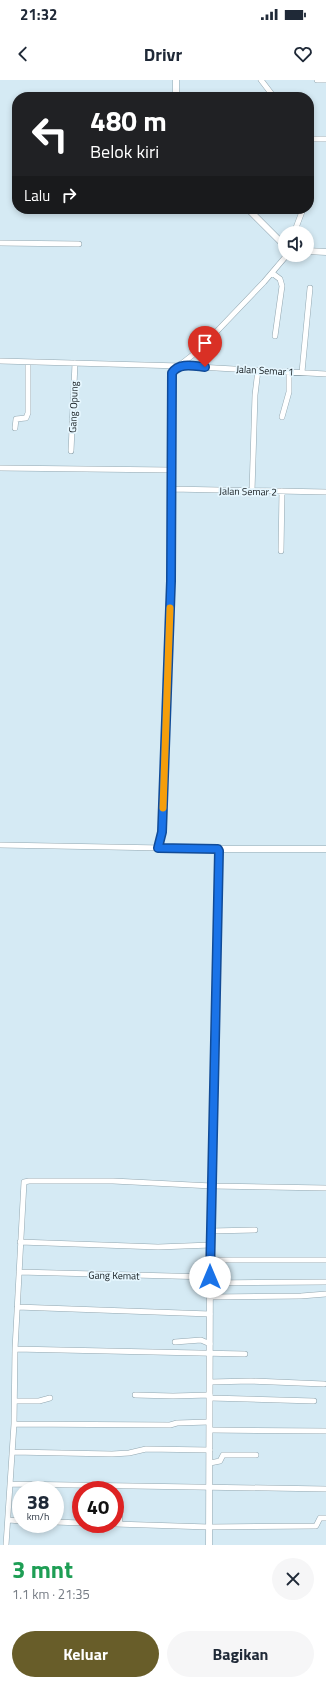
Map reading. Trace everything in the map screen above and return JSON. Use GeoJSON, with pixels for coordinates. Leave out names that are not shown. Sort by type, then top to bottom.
{"type":"FeatureCollection","features":[{"type":"Feature","properties":{"kind":"street"},"geometry":{"type":"LineString","coordinates":[[176,80],[176,92]]}},
{"type":"Feature","properties":{"kind":"street"},"geometry":{"type":"LineString","coordinates":[[261,80],[270,92]]}},
{"type":"Feature","properties":{"kind":"street"},"geometry":{"type":"LineString","coordinates":[[317,80],[326,80]]}},
{"type":"Feature","properties":{"kind":"street"},"geometry":{"type":"LineString","coordinates":[[314,139],[326,139]]}},
{"type":"Feature","properties":{"kind":"street"},"geometry":{"type":"LineString","coordinates":[[255,214],[278,239]]}},
{"type":"Feature","properties":{"kind":"street"},"geometry":{"type":"LineString","coordinates":[[297,226],[301,214]]}},
{"type":"Feature","properties":{"kind":"street"},"geometry":{"type":"LineString","coordinates":[[0,243],[79,244]]}},
{"type":"Feature","properties":{"kind":"street"},"geometry":{"type":"LineString","coordinates":[[314,251],[326,252]]}},
{"type":"Feature","properties":{"kind":"street"},"geometry":{"type":"LineString","coordinates":[[158,848],[162,832],[166,753],[171,581],[172,373],[176,368],[181,366],[200,350],[281,262]]}},
{"type":"Feature","properties":{"kind":"street"},"geometry":{"type":"LineString","coordinates":[[272,273],[280,279],[282,286],[275,336]]}},
{"type":"Feature","properties":{"kind":"street"},"geometry":{"type":"LineString","coordinates":[[302,372],[310,288]]}},
{"type":"Feature","properties":{"kind":"street","name":"Jalan Semar 1"},"geometry":{"type":"LineString","coordinates":[[0,361],[189,366],[326,374]]}},
{"type":"Feature","properties":{"kind":"street"},"geometry":{"type":"LineString","coordinates":[[15,428],[15,421],[17,418],[26,418],[27,416],[28,362]]}},
{"type":"Feature","properties":{"kind":"street","name":"Gang Opung"},"geometry":{"type":"LineString","coordinates":[[71,451],[74,363]]}},
{"type":"Feature","properties":{"kind":"street"},"geometry":{"type":"LineString","coordinates":[[252,491],[255,395],[258,370]]}},
{"type":"Feature","properties":{"kind":"street"},"geometry":{"type":"LineString","coordinates":[[282,417],[289,392],[289,371]]}},
{"type":"Feature","properties":{"kind":"street"},"geometry":{"type":"LineString","coordinates":[[0,468],[171,470]]}},
{"type":"Feature","properties":{"kind":"street","name":"Jalan Semar 2"},"geometry":{"type":"LineString","coordinates":[[171,490],[326,492]]}},
{"type":"Feature","properties":{"kind":"street"},"geometry":{"type":"LineString","coordinates":[[281,551],[282,492]]}},
{"type":"Feature","properties":{"kind":"street"},"geometry":{"type":"LineString","coordinates":[[0,845],[218,849],[326,849]]}},
{"type":"Feature","properties":{"kind":"street"},"geometry":{"type":"LineString","coordinates":[[209,1545],[210,1260],[215,1081],[218,849]]}},
{"type":"Feature","properties":{"kind":"street"},"geometry":{"type":"LineString","coordinates":[[6,1545],[13,1452],[15,1349],[23,1184],[26,1181],[113,1181],[212,1186],[326,1188]]}},
{"type":"Feature","properties":{"kind":"street"},"geometry":{"type":"LineString","coordinates":[[211,1231],[255,1230]]}},
{"type":"Feature","properties":{"kind":"street"},"geometry":{"type":"LineString","coordinates":[[20,1242],[158,1247],[211,1245]]}},
{"type":"Feature","properties":{"kind":"street"},"geometry":{"type":"LineString","coordinates":[[210,1260],[326,1260]]}},
{"type":"Feature","properties":{"kind":"street","name":"Gang Kemat"},"geometry":{"type":"LineString","coordinates":[[19,1272],[210,1280],[326,1282]]}},
{"type":"Feature","properties":{"kind":"street"},"geometry":{"type":"LineString","coordinates":[[210,1297],[249,1295],[301,1296],[326,1294]]}},
{"type":"Feature","properties":{"kind":"street"},"geometry":{"type":"LineString","coordinates":[[17,1308],[210,1314]]}},
{"type":"Feature","properties":{"kind":"street"},"geometry":{"type":"LineString","coordinates":[[175,1342],[201,1340],[210,1344]]}},
{"type":"Feature","properties":{"kind":"street"},"geometry":{"type":"LineString","coordinates":[[15,1349],[245,1354]]}},
{"type":"Feature","properties":{"kind":"street"},"geometry":{"type":"LineString","coordinates":[[210,1382],[251,1381],[324,1384]]}},
{"type":"Feature","properties":{"kind":"street"},"geometry":{"type":"LineString","coordinates":[[135,1395],[210,1396],[314,1401]]}},
{"type":"Feature","properties":{"kind":"street"},"geometry":{"type":"LineString","coordinates":[[15,1401],[39,1401],[50,1398]]}},
{"type":"Feature","properties":{"kind":"street"},"geometry":{"type":"LineString","coordinates":[[14,1424],[170,1425],[177,1423],[209,1422]]}},
{"type":"Feature","properties":{"kind":"street"},"geometry":{"type":"LineString","coordinates":[[210,1430],[326,1431]]}},
{"type":"Feature","properties":{"kind":"street"},"geometry":{"type":"LineString","coordinates":[[13,1452],[112,1454],[146,1449],[210,1450]]}},
{"type":"Feature","properties":{"kind":"street"},"geometry":{"type":"LineString","coordinates":[[210,1462],[220,1461],[224,1455],[256,1455]]}},
{"type":"Feature","properties":{"kind":"street"},"geometry":{"type":"LineString","coordinates":[[11,1484],[326,1489]]}},
{"type":"Feature","properties":{"kind":"street"},"geometry":{"type":"LineString","coordinates":[[124,1524],[209,1527],[316,1526],[320,1518],[326,1518]]}},
{"type":"Feature","properties":{"kind":"slow traffic"},"geometry":{"type":"LineString","coordinates":[[163,808],[170,608]]}},
{"type":"Feature","properties":{"kind":"route"},"geometry":{"type":"LineString","coordinates":[[205,367],[181,366],[176,368],[172,373],[171,581],[166,753],[162,832],[158,848],[218,849],[219,851],[210,1277]]}}]}
